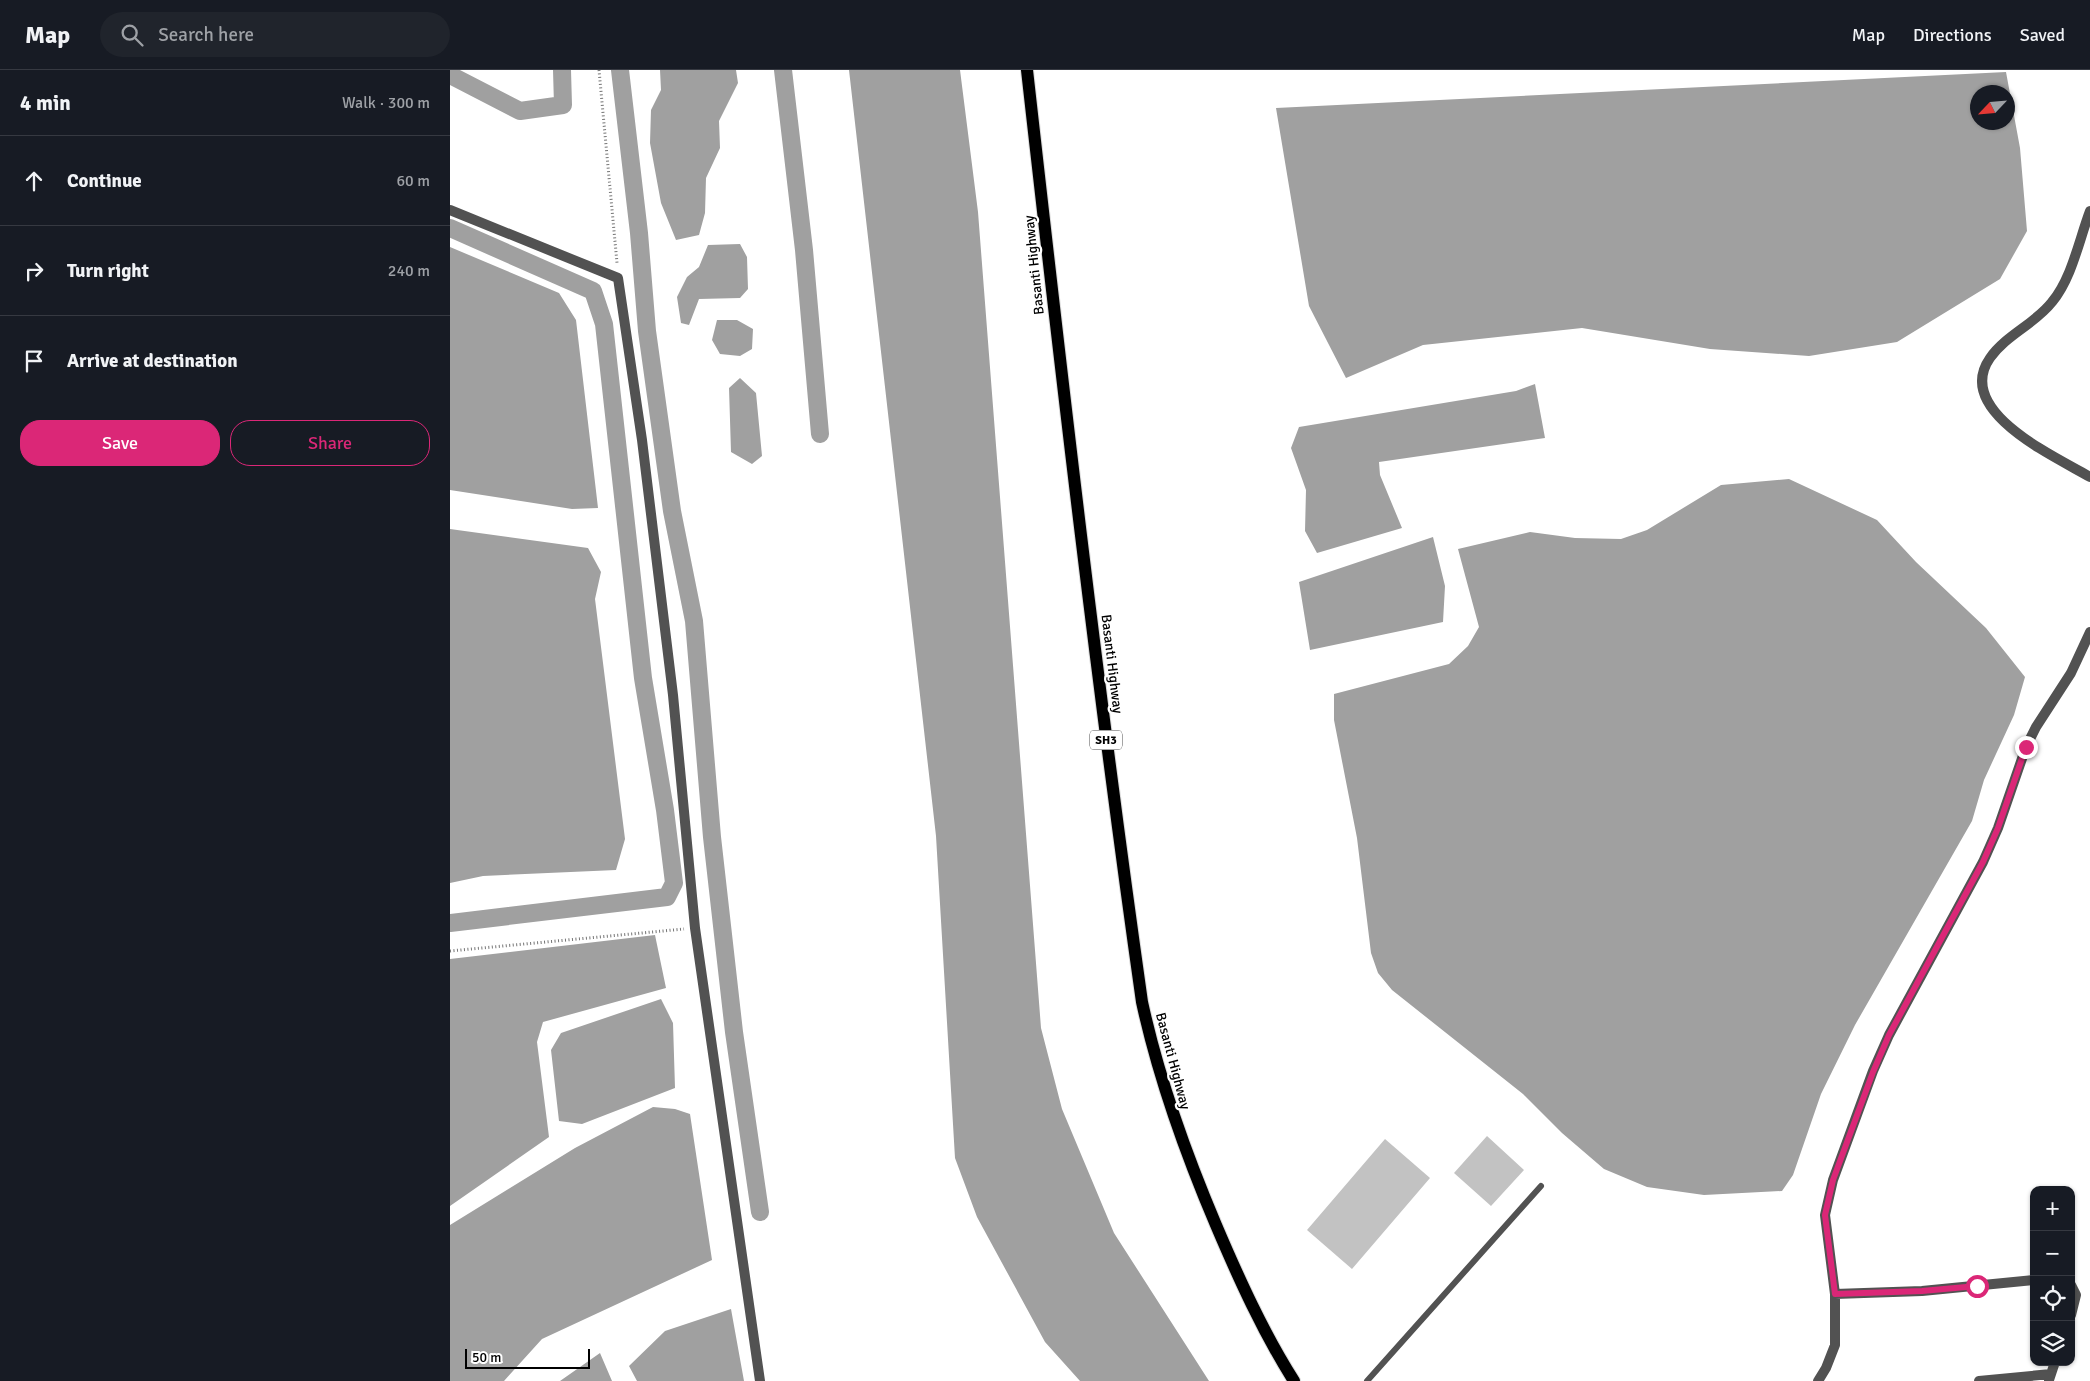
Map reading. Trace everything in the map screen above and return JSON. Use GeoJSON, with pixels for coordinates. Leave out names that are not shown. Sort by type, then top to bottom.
{"type":"FeatureCollection","features":[{"type":"Feature","properties":{"kind":"main road","name":"Basanti Highway"},"geometry":{"type":"LineString","coordinates":[[1028,70],[1071,451],[1119,838],[1142,1002],[1159,1071],[1193,1170],[1252,1305],[1294,1381]]}},
{"type":"Feature","properties":{"kind":"street"},"geometry":{"type":"LineString","coordinates":[[450,210],[618,278],[642,440],[673,695],[694,928],[760,1381]]}},
{"type":"Feature","properties":{"kind":"street"},"geometry":{"type":"LineString","coordinates":[[2090,211],[2070,269],[2054,301],[1990,357],[1982,379],[1988,401],[2004,422],[2016,433],[2090,477]]}},
{"type":"Feature","properties":{"kind":"street"},"geometry":{"type":"LineString","coordinates":[[1818,1381],[1826,1368],[1835,1345],[1835,1294],[1825,1215],[1828,1196],[1873,1072],[1889,1035],[1983,862],[1998,828],[2026,747],[2036,727],[2071,673],[2090,632]]}},
{"type":"Feature","properties":{"kind":"street"},"geometry":{"type":"LineString","coordinates":[[1835,1294],[1922,1291],[2030,1280]]}},
{"type":"Feature","properties":{"kind":"street"},"geometry":{"type":"LineString","coordinates":[[1979,1381],[2050,1377]]}},
{"type":"Feature","properties":{"kind":"lane"},"geometry":{"type":"LineString","coordinates":[[1368,1381],[1541,1186]]}},
{"type":"Feature","properties":{"kind":"path"},"geometry":{"type":"LineString","coordinates":[[599,70],[618,278]]}},
{"type":"Feature","properties":{"kind":"path"},"geometry":{"type":"LineString","coordinates":[[450,952],[694,928]]}},
{"type":"Feature","properties":{"kind":"shaded area"},"geometry":{"type":"Polygon","coordinates":[[[660,70],[736,70],[738,83],[719,121],[720,148],[706,178],[705,213],[699,235],[676,240],[661,203],[650,143],[651,110],[661,90],[660,70]]]}},
{"type":"Feature","properties":{"kind":"shaded area"},"geometry":{"type":"Polygon","coordinates":[[[849,70],[960,70],[978,212],[1041,1028],[1062,1109],[1114,1233],[1209,1381],[1080,1381],[1045,1342],[977,1217],[955,1158],[936,836],[849,70]]]}},
{"type":"Feature","properties":{"kind":"shaded area"},"geometry":{"type":"Polygon","coordinates":[[[2006,72],[2008,85],[1970,85],[1970,130],[2015,130],[2015,121],[2020,148],[2027,231],[2000,279],[1897,342],[1809,356],[1710,349],[1582,328],[1423,345],[1346,378],[1309,306],[1276,108],[2006,72]]]}},
{"type":"Feature","properties":{"kind":"shaded area"},"geometry":{"type":"Polygon","coordinates":[[[740,244],[747,257],[748,289],[740,298],[699,299],[689,325],[681,323],[677,297],[687,277],[699,267],[708,245],[740,244]]]}},
{"type":"Feature","properties":{"kind":"shaded area"},"geometry":{"type":"Polygon","coordinates":[[[450,247],[559,293],[576,320],[598,508],[572,509],[450,490],[450,247]]]}},
{"type":"Feature","properties":{"kind":"shaded area"},"geometry":{"type":"Polygon","coordinates":[[[717,320],[737,320],[753,329],[752,349],[740,356],[720,354],[712,340],[717,320]]]}},
{"type":"Feature","properties":{"kind":"shaded area"},"geometry":{"type":"Polygon","coordinates":[[[740,378],[756,393],[762,456],[752,464],[731,452],[729,388],[740,378]]]}},
{"type":"Feature","properties":{"kind":"shaded area"},"geometry":{"type":"Polygon","coordinates":[[[1535,384],[1545,438],[1379,462],[1380,475],[1402,528],[1317,553],[1305,531],[1306,490],[1291,448],[1299,427],[1516,391],[1535,384]]]}},
{"type":"Feature","properties":{"kind":"shaded area"},"geometry":{"type":"Polygon","coordinates":[[[1789,479],[1877,520],[1916,562],[1986,628],[2025,677],[2014,715],[1984,780],[1972,821],[1855,1025],[1821,1094],[1793,1175],[1782,1191],[1704,1195],[1647,1187],[1604,1169],[1562,1133],[1523,1094],[1392,990],[1378,973],[1371,953],[1357,838],[1334,720],[1334,694],[1449,664],[1468,646],[1479,627],[1458,549],[1530,532],[1575,538],[1621,539],[1647,530],[1721,485],[1789,479]]]}},
{"type":"Feature","properties":{"kind":"shaded area"},"geometry":{"type":"Polygon","coordinates":[[[450,529],[588,548],[601,572],[595,599],[625,839],[616,870],[483,876],[450,883],[450,529]]]}},
{"type":"Feature","properties":{"kind":"shaded area"},"geometry":{"type":"Polygon","coordinates":[[[1433,537],[1445,586],[1443,622],[1310,650],[1299,582],[1433,537]]]}},
{"type":"Feature","properties":{"kind":"shaded area"},"geometry":{"type":"Polygon","coordinates":[[[655,935],[666,988],[543,1022],[537,1042],[549,1137],[450,1206],[450,959],[655,935]]]}},
{"type":"Feature","properties":{"kind":"shaded area"},"geometry":{"type":"Polygon","coordinates":[[[661,999],[673,1023],[675,1088],[582,1124],[559,1121],[551,1050],[561,1033],[661,999]]]}},
{"type":"Feature","properties":{"kind":"shaded area"},"geometry":{"type":"Polygon","coordinates":[[[653,1107],[675,1109],[690,1114],[712,1260],[542,1339],[504,1381],[450,1381],[450,1225],[575,1148],[653,1107]]]}},
{"type":"Feature","properties":{"kind":"shaded area"},"geometry":{"type":"Polygon","coordinates":[[[731,1309],[744,1381],[637,1381],[629,1366],[665,1331],[731,1309]]]}},
{"type":"Feature","properties":{"kind":"shaded area"},"geometry":{"type":"Polygon","coordinates":[[[600,1353],[612,1381],[560,1381],[600,1353]]]}},
{"type":"Feature","properties":{"kind":"building"},"geometry":{"type":"Polygon","coordinates":[[[1487,1136],[1524,1170],[1491,1206],[1454,1173],[1487,1136]]]}},
{"type":"Feature","properties":{"kind":"building"},"geometry":{"type":"Polygon","coordinates":[[[1385,1139],[1430,1178],[1352,1269],[1307,1230],[1385,1139]]]}},
{"type":"Feature","properties":{"kind":"waterway"},"geometry":{"type":"LineString","coordinates":[[450,75],[520,111],[563,105],[562,70]]}},
{"type":"Feature","properties":{"kind":"waterway"},"geometry":{"type":"LineString","coordinates":[[620,70],[639,233],[647,331],[672,511],[694,621],[712,837],[734,1032],[760,1212]]}},
{"type":"Feature","properties":{"kind":"waterway"},"geometry":{"type":"LineString","coordinates":[[783,70],[804,250],[820,434]]}},
{"type":"Feature","properties":{"kind":"waterway"},"geometry":{"type":"LineString","coordinates":[[450,228],[593,291],[604,324],[643,678],[665,810],[674,883],[667,897],[450,923]]}},
{"type":"Feature","properties":{"kind":"route"},"geometry":{"type":"LineString","coordinates":[[1977,1286],[1922,1291],[1835,1294],[1825,1215],[1833,1180],[1873,1072],[1889,1035],[1983,862],[1998,828],[2026,747]]}}]}
